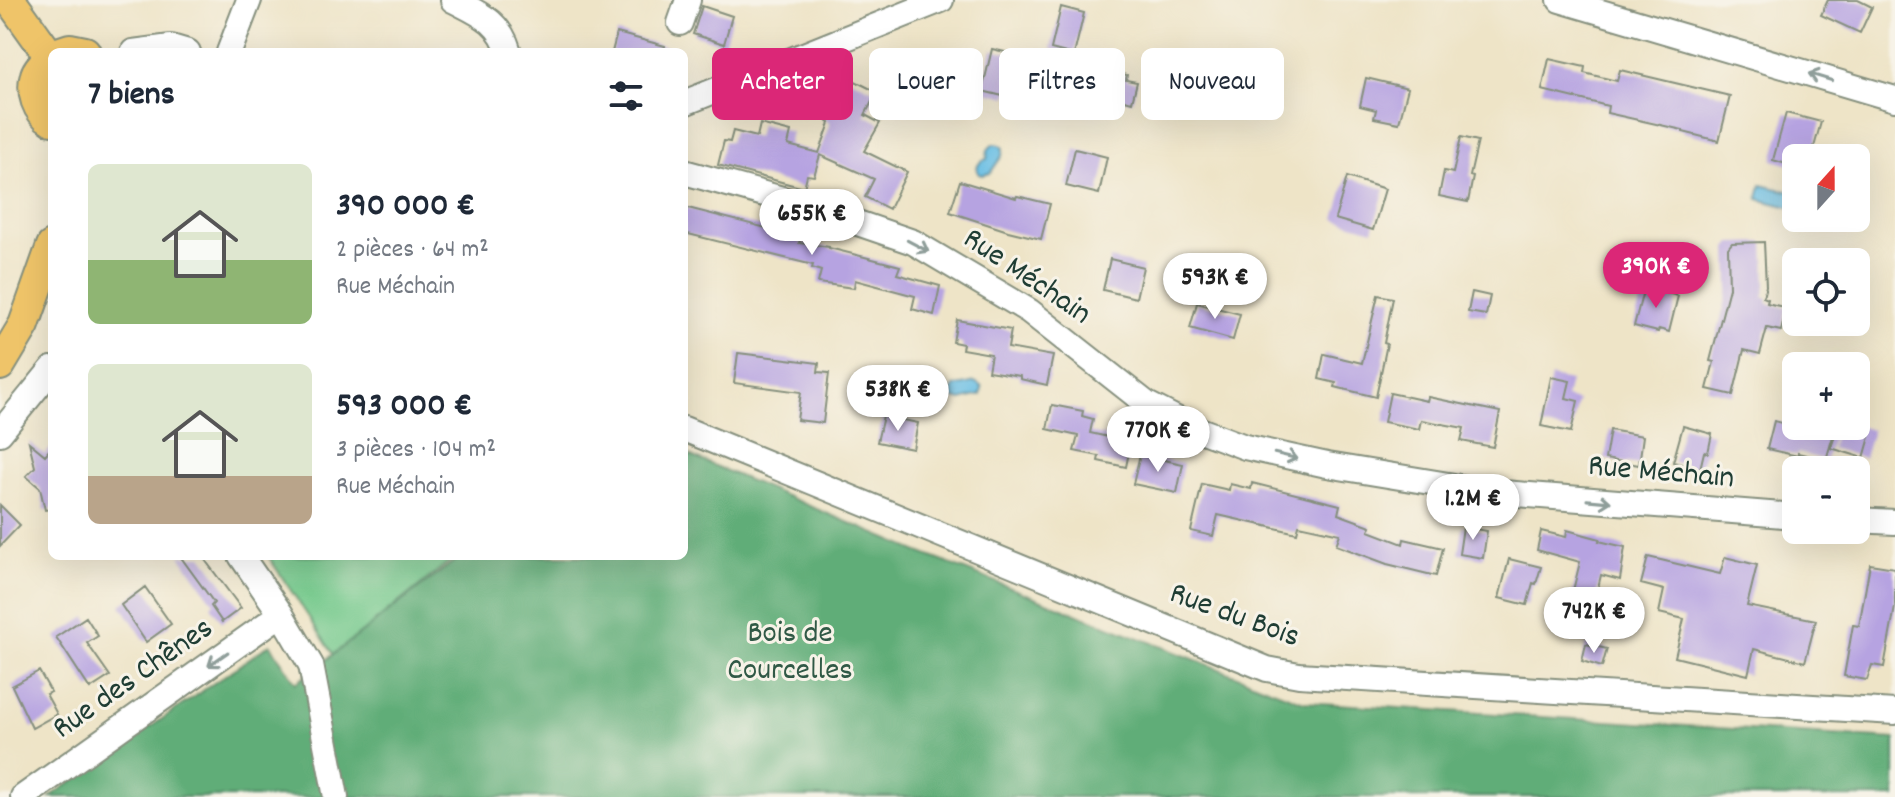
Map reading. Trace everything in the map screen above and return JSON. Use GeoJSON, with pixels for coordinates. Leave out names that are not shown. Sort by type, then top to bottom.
{"type":"FeatureCollection","features":[{"type":"Feature","properties":{"kind":"main road"},"geometry":{"type":"LineString","coordinates":[[10,0],[50,48]]}},
{"type":"Feature","properties":{"kind":"main road"},"geometry":{"type":"LineString","coordinates":[[48,61],[36,73],[34,95],[48,118]]}},
{"type":"Feature","properties":{"kind":"main road"},"geometry":{"type":"LineString","coordinates":[[0,365],[24,325],[48,257]]}},
{"type":"Feature","properties":{"kind":"street"},"geometry":{"type":"LineString","coordinates":[[231,48],[249,0]]}},
{"type":"Feature","properties":{"kind":"street"},"geometry":{"type":"LineString","coordinates":[[453,0],[492,21],[505,37],[508,48]]}},
{"type":"Feature","properties":{"kind":"street"},"geometry":{"type":"LineString","coordinates":[[688,101],[893,9],[941,0]]}},
{"type":"Feature","properties":{"kind":"street"},"geometry":{"type":"LineString","coordinates":[[1560,0],[1895,99]]}},
{"type":"Feature","properties":{"kind":"street","name":"Rue Méchain"},"geometry":{"type":"LineString","coordinates":[[688,173],[808,206],[913,242],[1029,311],[1147,404],[1192,427],[1245,447],[1327,465],[1491,492],[1782,515]]}},
{"type":"Feature","properties":{"kind":"street"},"geometry":{"type":"LineString","coordinates":[[0,433],[48,374]]}},
{"type":"Feature","properties":{"kind":"street","name":"Rue du Bois"},"geometry":{"type":"LineString","coordinates":[[688,431],[1267,669],[1299,675],[1895,712]]}},
{"type":"Feature","properties":{"kind":"street"},"geometry":{"type":"LineString","coordinates":[[1870,521],[1895,522]]}},
{"type":"Feature","properties":{"kind":"street"},"geometry":{"type":"LineString","coordinates":[[244,560],[311,665],[336,797]]}},
{"type":"Feature","properties":{"kind":"street","name":"Rue des Chênes"},"geometry":{"type":"LineString","coordinates":[[23,797],[281,614]]}},
{"type":"Feature","properties":{"kind":"green space","name":"Bois de Courcelles"},"geometry":{"type":"Polygon","coordinates":[[[688,455],[916,551],[1304,702],[1895,739],[1895,797],[50,797],[270,644],[296,683],[456,560],[688,560],[688,455]]]}},
{"type":"Feature","properties":{"kind":"green space"},"geometry":{"type":"Polygon","coordinates":[[[271,560],[451,560],[334,655],[271,560]]]}},
{"type":"Feature","properties":{"kind":"water"},"geometry":{"type":"Polygon","coordinates":[[[993,144],[1003,148],[1002,156],[990,173],[981,175],[977,167],[987,159],[988,150],[993,144]]]}},
{"type":"Feature","properties":{"kind":"water"},"geometry":{"type":"Polygon","coordinates":[[[1761,185],[1782,190],[1782,205],[1758,199],[1761,185]]]}},
{"type":"Feature","properties":{"kind":"water"},"geometry":{"type":"Polygon","coordinates":[[[975,382],[982,387],[981,395],[961,400],[954,398],[954,387],[975,382]]]}},
{"type":"Feature","properties":{"kind":"building"},"geometry":{"type":"Polygon","coordinates":[[[1828,0],[1858,0],[1872,7],[1860,33],[1821,15],[1828,0]]]}},
{"type":"Feature","properties":{"kind":"building"},"geometry":{"type":"Polygon","coordinates":[[[702,6],[732,16],[724,44],[693,34],[702,6]]]}},
{"type":"Feature","properties":{"kind":"building"},"geometry":{"type":"Polygon","coordinates":[[[1061,7],[1084,13],[1076,48],[1051,48],[1061,7]]]}},
{"type":"Feature","properties":{"kind":"building"},"geometry":{"type":"Polygon","coordinates":[[[617,33],[665,46],[665,48],[613,48],[617,33]]]}},
{"type":"Feature","properties":{"kind":"building"},"geometry":{"type":"Polygon","coordinates":[[[992,49],[999,51],[999,95],[983,91],[992,49]]]}},
{"type":"Feature","properties":{"kind":"building"},"geometry":{"type":"Polygon","coordinates":[[[1549,59],[1585,67],[1584,73],[1617,81],[1620,70],[1730,96],[1719,141],[1607,113],[1608,106],[1542,90],[1549,59]]]}},
{"type":"Feature","properties":{"kind":"building"},"geometry":{"type":"Polygon","coordinates":[[[1125,75],[1126,80],[1137,82],[1132,102],[1125,100],[1125,75]]]}},
{"type":"Feature","properties":{"kind":"building"},"geometry":{"type":"Polygon","coordinates":[[[1366,78],[1408,88],[1399,123],[1374,118],[1376,110],[1360,106],[1366,78]]]}},
{"type":"Feature","properties":{"kind":"building"},"geometry":{"type":"Polygon","coordinates":[[[853,80],[869,88],[869,107],[865,115],[869,120],[880,123],[864,151],[907,172],[889,209],[865,197],[874,179],[820,155],[814,176],[807,175],[804,188],[718,165],[724,141],[730,142],[733,131],[757,137],[760,124],[791,132],[788,145],[819,153],[830,123],[825,120],[853,120],[853,80]]]}},
{"type":"Feature","properties":{"kind":"building"},"geometry":{"type":"Polygon","coordinates":[[[1786,113],[1821,122],[1815,144],[1782,144],[1782,163],[1773,160],[1786,113]]]}},
{"type":"Feature","properties":{"kind":"building"},"geometry":{"type":"Polygon","coordinates":[[[1461,137],[1478,141],[1468,202],[1439,196],[1444,171],[1453,173],[1461,137]]]}},
{"type":"Feature","properties":{"kind":"building"},"geometry":{"type":"Polygon","coordinates":[[[1075,149],[1107,157],[1099,194],[1066,186],[1075,149]]]}},
{"type":"Feature","properties":{"kind":"building"},"geometry":{"type":"Polygon","coordinates":[[[1347,177],[1385,189],[1373,230],[1335,219],[1347,177]]]}},
{"type":"Feature","properties":{"kind":"building"},"geometry":{"type":"Polygon","coordinates":[[[960,181],[1016,198],[1050,204],[1041,239],[950,212],[960,181]]]}},
{"type":"Feature","properties":{"kind":"building"},"geometry":{"type":"Polygon","coordinates":[[[688,208],[801,237],[799,243],[829,247],[900,266],[897,274],[940,286],[934,315],[912,309],[915,296],[855,280],[854,288],[818,283],[821,271],[812,268],[813,265],[688,234],[688,208]]]}},
{"type":"Feature","properties":{"kind":"building"},"geometry":{"type":"Polygon","coordinates":[[[1764,242],[1766,286],[1763,297],[1768,299],[1767,303],[1782,307],[1781,331],[1767,328],[1760,354],[1744,350],[1733,395],[1707,389],[1714,362],[1710,361],[1729,288],[1728,248],[1732,243],[1764,242]]]}},
{"type":"Feature","properties":{"kind":"building"},"geometry":{"type":"Polygon","coordinates":[[[1110,259],[1143,267],[1136,298],[1103,290],[1110,259]]]}},
{"type":"Feature","properties":{"kind":"building"},"geometry":{"type":"Polygon","coordinates":[[[1644,287],[1678,296],[1669,332],[1634,326],[1644,287]]]}},
{"type":"Feature","properties":{"kind":"building"},"geometry":{"type":"Polygon","coordinates":[[[1472,292],[1490,296],[1486,315],[1468,312],[1472,292]]]}},
{"type":"Feature","properties":{"kind":"building"},"geometry":{"type":"Polygon","coordinates":[[[1378,295],[1393,298],[1376,397],[1335,387],[1336,383],[1319,379],[1324,354],[1362,363],[1378,295]]]}},
{"type":"Feature","properties":{"kind":"building"},"geometry":{"type":"Polygon","coordinates":[[[1197,303],[1240,314],[1233,340],[1190,328],[1197,303]]]}},
{"type":"Feature","properties":{"kind":"building"},"geometry":{"type":"Polygon","coordinates":[[[957,320],[1011,330],[1008,348],[1053,356],[1047,385],[1020,379],[1020,376],[988,371],[991,354],[962,349],[963,344],[953,342],[957,320]]]}},
{"type":"Feature","properties":{"kind":"building"},"geometry":{"type":"Polygon","coordinates":[[[738,353],[819,363],[818,372],[829,373],[823,423],[797,420],[801,392],[734,383],[738,353]]]}},
{"type":"Feature","properties":{"kind":"building"},"geometry":{"type":"Polygon","coordinates":[[[1551,377],[1570,381],[1566,398],[1578,401],[1571,432],[1541,426],[1551,377]]]}},
{"type":"Feature","properties":{"kind":"building"},"geometry":{"type":"Polygon","coordinates":[[[1390,393],[1427,401],[1428,397],[1500,412],[1493,447],[1461,441],[1464,428],[1421,420],[1419,429],[1384,422],[1390,393]]]}},
{"type":"Feature","properties":{"kind":"building"},"geometry":{"type":"Polygon","coordinates":[[[1052,405],[1083,411],[1082,416],[1093,419],[1090,433],[1131,442],[1126,467],[1098,461],[1099,456],[1074,451],[1078,436],[1047,429],[1052,405]]]}},
{"type":"Feature","properties":{"kind":"building"},"geometry":{"type":"Polygon","coordinates":[[[883,416],[918,423],[913,449],[877,442],[883,416]]]}},
{"type":"Feature","properties":{"kind":"building"},"geometry":{"type":"Polygon","coordinates":[[[1774,421],[1782,423],[1782,440],[1832,440],[1827,456],[1798,453],[1798,456],[1767,449],[1774,421]]]}},
{"type":"Feature","properties":{"kind":"building"},"geometry":{"type":"Polygon","coordinates":[[[1683,426],[1712,434],[1700,469],[1673,462],[1683,426]]]}},
{"type":"Feature","properties":{"kind":"building"},"geometry":{"type":"Polygon","coordinates":[[[1610,430],[1643,436],[1639,465],[1605,459],[1610,430]]]}},
{"type":"Feature","properties":{"kind":"building"},"geometry":{"type":"Polygon","coordinates":[[[1834,440],[1869,440],[1865,456],[1831,448],[1834,440]]]}},
{"type":"Feature","properties":{"kind":"building"},"geometry":{"type":"Polygon","coordinates":[[[29,442],[45,455],[48,452],[48,510],[45,510],[40,488],[26,476],[35,467],[29,442]]]}},
{"type":"Feature","properties":{"kind":"building"},"geometry":{"type":"Polygon","coordinates":[[[1140,455],[1183,464],[1177,493],[1133,484],[1140,455]]]}},
{"type":"Feature","properties":{"kind":"building"},"geometry":{"type":"Polygon","coordinates":[[[1252,483],[1340,505],[1338,514],[1371,526],[1369,531],[1403,544],[1404,539],[1443,548],[1436,576],[1387,564],[1336,545],[1340,534],[1299,525],[1297,533],[1218,515],[1213,536],[1191,531],[1202,484],[1229,490],[1230,484],[1251,489],[1252,483]]]}},
{"type":"Feature","properties":{"kind":"building"},"geometry":{"type":"Polygon","coordinates":[[[0,505],[20,525],[0,546],[0,505]]]}},
{"type":"Feature","properties":{"kind":"building"},"geometry":{"type":"Polygon","coordinates":[[[1463,527],[1487,531],[1483,558],[1459,554],[1463,527]]]}},
{"type":"Feature","properties":{"kind":"building"},"geometry":{"type":"Polygon","coordinates":[[[1567,530],[1625,547],[1620,580],[1601,575],[1592,613],[1569,607],[1580,562],[1537,550],[1541,531],[1566,537],[1567,530]]]}},
{"type":"Feature","properties":{"kind":"building"},"geometry":{"type":"Polygon","coordinates":[[[1648,557],[1720,574],[1725,557],[1757,565],[1747,606],[1816,620],[1805,662],[1754,649],[1748,675],[1675,657],[1684,619],[1659,613],[1664,590],[1641,584],[1648,557]]]}},
{"type":"Feature","properties":{"kind":"building"},"geometry":{"type":"Polygon","coordinates":[[[1509,559],[1541,567],[1527,605],[1499,598],[1509,559]]]}},
{"type":"Feature","properties":{"kind":"building"},"geometry":{"type":"Polygon","coordinates":[[[183,560],[205,560],[241,608],[222,622],[211,606],[214,603],[183,560]]]}},
{"type":"Feature","properties":{"kind":"building"},"geometry":{"type":"Polygon","coordinates":[[[1870,564],[1895,568],[1895,607],[1884,667],[1872,665],[1867,680],[1844,676],[1853,625],[1859,626],[1870,564]]]}},
{"type":"Feature","properties":{"kind":"building"},"geometry":{"type":"Polygon","coordinates":[[[145,587],[171,624],[146,642],[121,605],[145,587]]]}},
{"type":"Feature","properties":{"kind":"building"},"geometry":{"type":"Polygon","coordinates":[[[86,617],[98,636],[87,643],[110,676],[90,689],[56,637],[86,617]]]}},
{"type":"Feature","properties":{"kind":"building"},"geometry":{"type":"Polygon","coordinates":[[[1586,644],[1607,649],[1602,667],[1582,661],[1586,644]]]}},
{"type":"Feature","properties":{"kind":"building"},"geometry":{"type":"Polygon","coordinates":[[[39,671],[51,692],[46,694],[57,714],[32,728],[12,686],[39,671]]]}}]}
